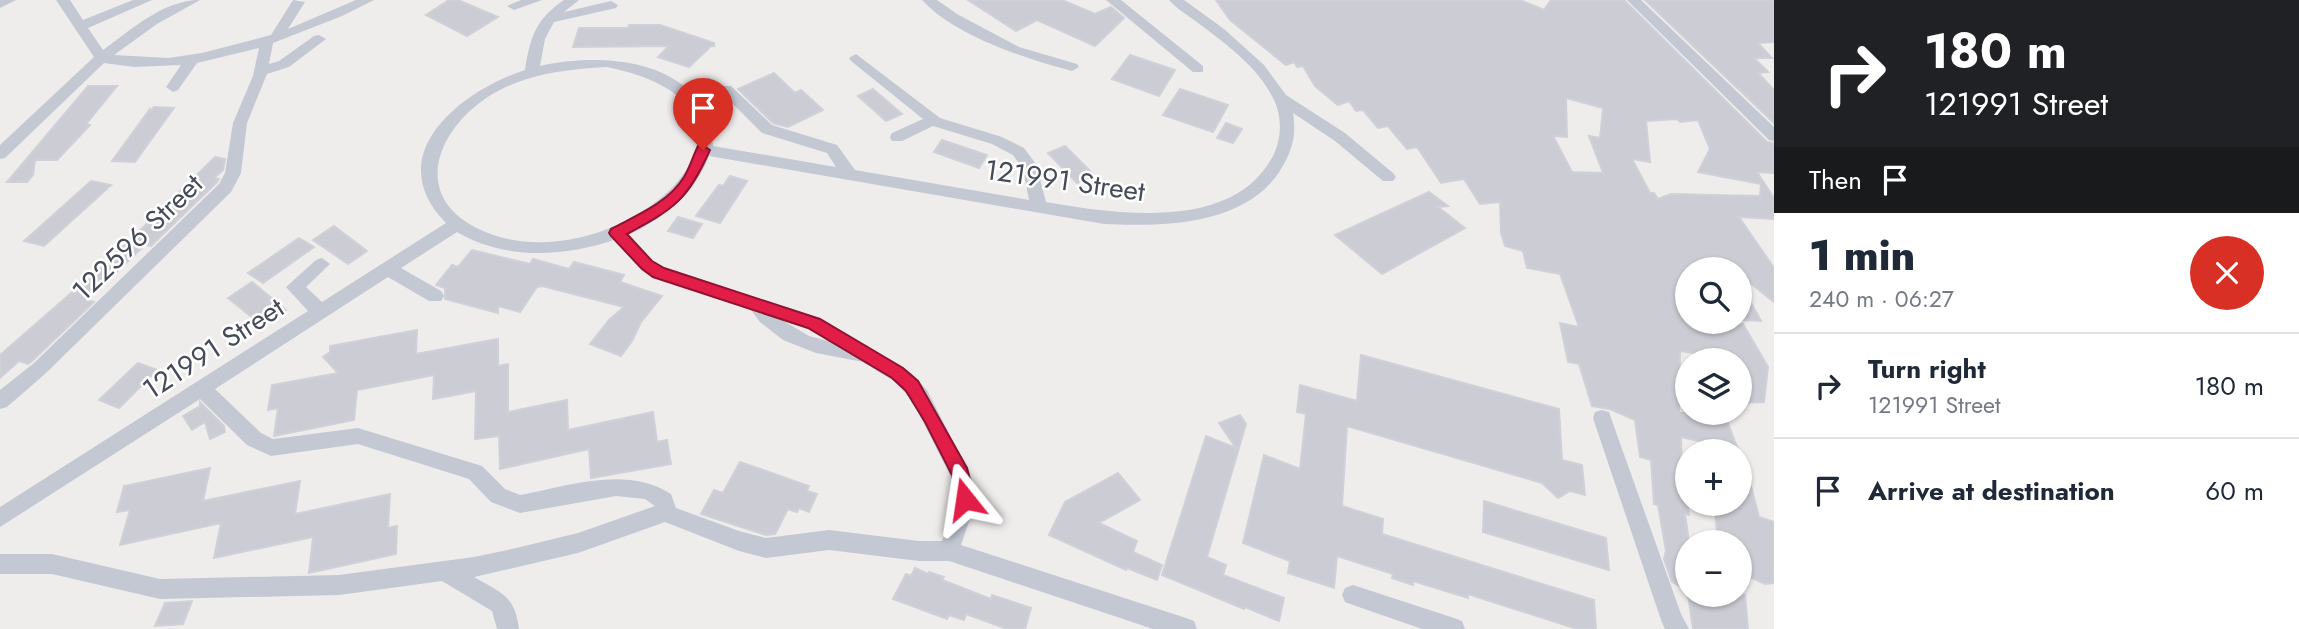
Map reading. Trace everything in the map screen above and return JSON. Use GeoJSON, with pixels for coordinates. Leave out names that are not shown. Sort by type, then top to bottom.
{"type":"FeatureCollection","features":[{"type":"Feature","properties":{"kind":"street"},"geometry":{"type":"LineString","coordinates":[[0,4],[9,0]]}},
{"type":"Feature","properties":{"kind":"street"},"geometry":{"type":"LineString","coordinates":[[63,0],[101,58],[143,63],[192,59],[272,38],[367,0]]}},
{"type":"Feature","properties":{"kind":"street"},"geometry":{"type":"LineString","coordinates":[[80,26],[145,0]]}},
{"type":"Feature","properties":{"kind":"street"},"geometry":{"type":"LineString","coordinates":[[0,154],[101,58],[152,21],[193,0]]}},
{"type":"Feature","properties":{"kind":"street"},"geometry":{"type":"LineString","coordinates":[[514,6],[535,0]]}},
{"type":"Feature","properties":{"kind":"street"},"geometry":{"type":"LineString","coordinates":[[532,72],[536,43],[547,20],[572,0]]}},
{"type":"Feature","properties":{"kind":"street"},"geometry":{"type":"LineString","coordinates":[[929,0],[952,17],[1014,50],[1072,68]]}},
{"type":"Feature","properties":{"kind":"street"},"geometry":{"type":"LineString","coordinates":[[1113,0],[1198,69]]}},
{"type":"Feature","properties":{"kind":"street"},"geometry":{"type":"LineString","coordinates":[[1176,0],[1252,61],[1282,99],[1340,137],[1388,177]]}},
{"type":"Feature","properties":{"kind":"street"},"geometry":{"type":"LineString","coordinates":[[1634,0],[1774,136]]}},
{"type":"Feature","properties":{"kind":"street","name":"122596 Street"},"geometry":{"type":"LineString","coordinates":[[0,401],[40,368],[225,188],[233,173],[240,123],[272,38],[298,2]]}},
{"type":"Feature","properties":{"kind":"street"},"geometry":{"type":"LineString","coordinates":[[547,20],[611,5]]}},
{"type":"Feature","properties":{"kind":"street"},"geometry":{"type":"LineString","coordinates":[[260,72],[289,61],[319,39]]}},
{"type":"Feature","properties":{"kind":"street"},"geometry":{"type":"LineString","coordinates":[[856,58],[932,120],[948,129],[1008,145],[1020,152],[1029,164],[1039,207]]}},
{"type":"Feature","properties":{"kind":"street"},"geometry":{"type":"LineString","coordinates":[[173,87],[192,59]]}},
{"type":"Feature","properties":{"kind":"street"},"geometry":{"type":"LineString","coordinates":[[607,63],[656,75],[682,90],[692,100],[703,123],[703,150],[689,181],[659,210],[617,233],[578,243],[529,247],[502,243],[477,236],[457,224],[443,211],[431,189],[429,164],[434,148],[443,131],[471,102],[510,80],[532,72],[569,64],[607,63]]}},
{"type":"Feature","properties":{"kind":"street"},"geometry":{"type":"LineString","coordinates":[[726,89],[767,130],[832,149],[849,174]]}},
{"type":"Feature","properties":{"kind":"street","name":"121991 Street"},"geometry":{"type":"LineString","coordinates":[[703,150],[1104,218],[1161,221],[1189,217],[1236,201],[1256,187],[1275,168],[1282,154],[1288,124],[1282,99]]}},
{"type":"Feature","properties":{"kind":"street"},"geometry":{"type":"LineString","coordinates":[[897,137],[932,120]]}},
{"type":"Feature","properties":{"kind":"street","name":"121991 Street"},"geometry":{"type":"LineString","coordinates":[[0,518],[457,224]]}},
{"type":"Feature","properties":{"kind":"street"},"geometry":{"type":"LineString","coordinates":[[617,233],[647,265],[658,272],[821,327],[904,378],[920,396],[961,474],[965,499],[949,551]]}},
{"type":"Feature","properties":{"kind":"street"},"geometry":{"type":"LineString","coordinates":[[321,312],[295,287],[322,264]]}},
{"type":"Feature","properties":{"kind":"street"},"geometry":{"type":"LineString","coordinates":[[388,269],[435,296]]}},
{"type":"Feature","properties":{"kind":"street"},"geometry":{"type":"LineString","coordinates":[[201,389],[254,439],[271,448],[358,436],[475,472],[492,490],[508,501],[534,504],[574,493],[627,487],[661,497],[666,504],[663,512]]}},
{"type":"Feature","properties":{"kind":"street"},"geometry":{"type":"LineString","coordinates":[[1602,418],[1663,594],[1678,629]]}},
{"type":"Feature","properties":{"kind":"street"},"geometry":{"type":"LineString","coordinates":[[0,564],[52,564],[139,584],[180,590],[339,585],[444,571],[559,548],[663,512],[739,541],[766,548],[829,540],[919,551],[949,551],[1186,629]]}},
{"type":"Feature","properties":{"kind":"street"},"geometry":{"type":"LineString","coordinates":[[444,571],[500,604],[506,612],[508,629]]}},
{"type":"Feature","properties":{"kind":"street"},"geometry":{"type":"LineString","coordinates":[[1353,595],[1454,629]]}},
{"type":"Feature","properties":{"kind":"building"},"geometry":{"type":"Polygon","coordinates":[[[449,0],[458,0],[498,17],[467,36],[426,15],[449,0]]]}},
{"type":"Feature","properties":{"kind":"building"},"geometry":{"type":"Polygon","coordinates":[[[968,0],[1062,0],[1095,14],[1111,7],[1124,18],[1095,46],[1037,20],[1016,31],[968,0]]]}},
{"type":"Feature","properties":{"kind":"building"},"geometry":{"type":"Polygon","coordinates":[[[1216,0],[1520,0],[1544,10],[1551,0],[1624,0],[1767,142],[1774,143],[1774,173],[1757,172],[1774,198],[1774,219],[1739,217],[1774,268],[1774,302],[1752,285],[1752,257],[1675,257],[1675,334],[1749,334],[1768,367],[1764,402],[1752,402],[1752,348],[1675,348],[1675,425],[1729,425],[1734,439],[1675,439],[1675,516],[1685,516],[1687,530],[1675,530],[1675,583],[1672,582],[1664,559],[1666,551],[1658,505],[1654,504],[1651,460],[1640,457],[1635,420],[1610,409],[1592,406],[1579,364],[1568,362],[1560,323],[1579,327],[1560,274],[1527,268],[1523,251],[1505,246],[1501,233],[1500,202],[1480,204],[1464,179],[1441,183],[1417,147],[1407,149],[1388,126],[1378,128],[1363,110],[1356,111],[1349,101],[1338,105],[1315,86],[1303,66],[1297,67],[1294,62],[1286,65],[1230,20],[1216,0]],[[1566,98],[1567,137],[1553,136],[1572,172],[1603,173],[1589,136],[1600,138],[1603,108],[1566,98]],[[1677,119],[1646,121],[1650,162],[1632,159],[1650,193],[1654,193],[1658,199],[1671,194],[1760,196],[1761,184],[1698,172],[1710,149],[1698,120],[1680,122],[1677,119]]]}},
{"type":"Feature","properties":{"kind":"building"},"geometry":{"type":"Polygon","coordinates":[[[1645,0],[1774,0],[1774,42],[1758,43],[1772,58],[1754,58],[1768,72],[1758,73],[1774,90],[1774,123],[1645,0]]]}},
{"type":"Feature","properties":{"kind":"building"},"geometry":{"type":"Polygon","coordinates":[[[629,25],[660,25],[714,43],[714,46],[689,67],[658,57],[669,46],[573,47],[579,28],[628,28],[629,25]]]}},
{"type":"Feature","properties":{"kind":"building"},"geometry":{"type":"Polygon","coordinates":[[[1130,55],[1175,70],[1159,96],[1112,79],[1130,55]]]}},
{"type":"Feature","properties":{"kind":"building"},"geometry":{"type":"Polygon","coordinates":[[[774,73],[795,93],[801,90],[823,110],[788,127],[773,123],[738,89],[774,73]]]}},
{"type":"Feature","properties":{"kind":"building"},"geometry":{"type":"Polygon","coordinates":[[[88,86],[117,86],[86,124],[90,125],[57,160],[35,160],[33,175],[27,182],[7,182],[88,86]]]}},
{"type":"Feature","properties":{"kind":"building"},"geometry":{"type":"Polygon","coordinates":[[[873,89],[902,114],[886,121],[858,96],[873,89]]]}},
{"type":"Feature","properties":{"kind":"building"},"geometry":{"type":"Polygon","coordinates":[[[1180,89],[1228,105],[1213,132],[1163,115],[1180,89]]]}},
{"type":"Feature","properties":{"kind":"building"},"geometry":{"type":"Polygon","coordinates":[[[154,107],[174,108],[135,162],[112,161],[150,109],[151,111],[154,107]]]}},
{"type":"Feature","properties":{"kind":"building"},"geometry":{"type":"Polygon","coordinates":[[[1226,123],[1242,129],[1233,143],[1217,138],[1226,123]]]}},
{"type":"Feature","properties":{"kind":"building"},"geometry":{"type":"Polygon","coordinates":[[[942,140],[987,155],[979,168],[934,152],[942,140]]]}},
{"type":"Feature","properties":{"kind":"building"},"geometry":{"type":"Polygon","coordinates":[[[1065,146],[1094,175],[1077,183],[1048,153],[1065,146]]]}},
{"type":"Feature","properties":{"kind":"building"},"geometry":{"type":"Polygon","coordinates":[[[215,157],[225,159],[223,170],[214,178],[219,179],[217,182],[151,246],[145,245],[87,300],[94,302],[32,361],[28,364],[19,361],[0,378],[0,355],[87,282],[215,157]]]}},
{"type":"Feature","properties":{"kind":"building"},"geometry":{"type":"Polygon","coordinates":[[[730,176],[747,181],[720,223],[696,216],[719,185],[723,186],[730,176]]]}},
{"type":"Feature","properties":{"kind":"building"},"geometry":{"type":"Polygon","coordinates":[[[91,181],[111,185],[44,246],[24,241],[91,181]]]}},
{"type":"Feature","properties":{"kind":"building"},"geometry":{"type":"Polygon","coordinates":[[[1429,192],[1448,206],[1438,207],[1465,228],[1382,274],[1335,235],[1429,192]]]}},
{"type":"Feature","properties":{"kind":"building"},"geometry":{"type":"Polygon","coordinates":[[[678,217],[702,224],[693,238],[668,231],[678,217]]]}},
{"type":"Feature","properties":{"kind":"building"},"geometry":{"type":"Polygon","coordinates":[[[334,226],[367,251],[348,264],[313,240],[334,226]]]}},
{"type":"Feature","properties":{"kind":"building"},"geometry":{"type":"Polygon","coordinates":[[[299,238],[314,247],[263,283],[248,273],[299,238]]]}},
{"type":"Feature","properties":{"kind":"building"},"geometry":{"type":"Polygon","coordinates":[[[472,250],[530,264],[533,259],[569,269],[574,262],[624,275],[620,282],[662,296],[641,322],[621,356],[590,344],[609,320],[624,307],[542,286],[537,287],[520,312],[498,306],[498,313],[445,299],[445,288],[436,285],[452,265],[458,267],[472,250]]]}},
{"type":"Feature","properties":{"kind":"building"},"geometry":{"type":"Polygon","coordinates":[[[252,282],[286,310],[263,326],[228,298],[252,282]]]}},
{"type":"Feature","properties":{"kind":"building"},"geometry":{"type":"Polygon","coordinates":[[[1752,305],[1761,321],[1752,321],[1752,305]]]}},
{"type":"Feature","properties":{"kind":"building"},"geometry":{"type":"Polygon","coordinates":[[[417,330],[416,354],[498,339],[498,366],[508,364],[508,412],[567,400],[568,430],[653,412],[657,442],[667,440],[671,464],[591,478],[589,449],[500,469],[499,436],[475,439],[476,391],[433,399],[434,375],[357,390],[354,420],[274,436],[278,408],[268,410],[272,385],[338,373],[323,357],[330,352],[330,346],[417,330]]]}},
{"type":"Feature","properties":{"kind":"building"},"geometry":{"type":"Polygon","coordinates":[[[1361,355],[1559,409],[1562,460],[1582,465],[1585,495],[1570,491],[1558,498],[1542,483],[1347,426],[1342,506],[1383,519],[1382,534],[1594,600],[1596,629],[1577,629],[1468,594],[1468,598],[1413,581],[1413,585],[1392,578],[1393,574],[1337,556],[1334,588],[1288,573],[1290,561],[1243,543],[1264,455],[1300,469],[1306,414],[1297,412],[1300,385],[1357,401],[1361,355]]]}},
{"type":"Feature","properties":{"kind":"building"},"geometry":{"type":"Polygon","coordinates":[[[138,363],[157,370],[119,408],[99,400],[138,363]]]}},
{"type":"Feature","properties":{"kind":"building"},"geometry":{"type":"Polygon","coordinates":[[[200,402],[224,426],[225,432],[210,439],[205,422],[192,430],[183,416],[200,406],[200,402]]]}},
{"type":"Feature","properties":{"kind":"building"},"geometry":{"type":"Polygon","coordinates":[[[1240,415],[1246,424],[1207,557],[1226,565],[1223,575],[1284,598],[1279,621],[1162,575],[1206,436],[1236,448],[1219,423],[1240,415]]]}},
{"type":"Feature","properties":{"kind":"building"},"geometry":{"type":"Polygon","coordinates":[[[740,462],[809,486],[807,491],[817,494],[809,512],[799,508],[797,512],[788,509],[775,534],[766,535],[701,514],[714,490],[723,493],[740,462]]]}},
{"type":"Feature","properties":{"kind":"building"},"geometry":{"type":"Polygon","coordinates":[[[210,468],[203,501],[300,481],[295,514],[390,494],[388,528],[397,526],[396,554],[309,573],[313,537],[214,558],[221,523],[120,545],[130,510],[117,512],[124,486],[210,468]]]}},
{"type":"Feature","properties":{"kind":"building"},"geometry":{"type":"Polygon","coordinates":[[[1118,473],[1140,500],[1099,523],[1137,541],[1133,552],[1162,565],[1157,580],[1127,568],[1126,570],[1049,535],[1065,502],[1118,473]]]}},
{"type":"Feature","properties":{"kind":"building"},"geometry":{"type":"Polygon","coordinates":[[[1752,490],[1759,517],[1774,522],[1774,583],[1765,584],[1752,578],[1752,530],[1717,530],[1715,516],[1752,516],[1752,490]]]}},
{"type":"Feature","properties":{"kind":"building"},"geometry":{"type":"Polygon","coordinates":[[[1484,501],[1606,538],[1609,570],[1483,532],[1484,501]]]}},
{"type":"Feature","properties":{"kind":"building"},"geometry":{"type":"Polygon","coordinates":[[[915,568],[944,577],[942,580],[991,599],[992,595],[1031,608],[1025,629],[1007,629],[966,614],[964,620],[949,615],[947,619],[893,599],[906,574],[911,576],[915,568]]]}},
{"type":"Feature","properties":{"kind":"building"},"geometry":{"type":"Polygon","coordinates":[[[192,601],[183,624],[155,626],[165,603],[192,601]]]}},
{"type":"Feature","properties":{"kind":"building"},"geometry":{"type":"Polygon","coordinates":[[[1690,607],[1746,607],[1748,629],[1693,629],[1690,607]]]}},
{"type":"Feature","properties":{"kind":"route"},"geometry":{"type":"LineString","coordinates":[[703,150],[689,181],[676,196],[659,210],[617,233],[647,265],[658,272],[801,318],[828,330],[897,373],[920,396],[931,416],[961,474],[965,485],[965,499]]}}]}
